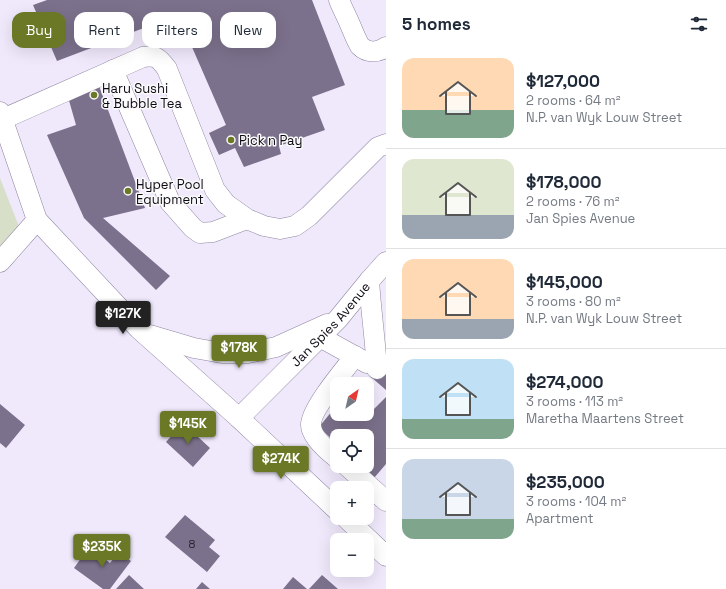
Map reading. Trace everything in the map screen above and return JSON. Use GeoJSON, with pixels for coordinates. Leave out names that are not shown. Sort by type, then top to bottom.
{"type":"FeatureCollection","features":[{"type":"Feature","properties":{"kind":"street"},"geometry":{"type":"LineString","coordinates":[[339,0],[360,46],[374,52],[382,50],[386,47]]}},
{"type":"Feature","properties":{"kind":"street"},"geometry":{"type":"LineString","coordinates":[[330,503],[244,422],[139,329],[37,220],[1,115],[143,57],[153,56],[158,58],[167,69],[215,190],[226,204],[247,219],[264,226],[280,229],[295,226],[309,216],[378,147],[386,144]]}},
{"type":"Feature","properties":{"kind":"street"},"geometry":{"type":"LineString","coordinates":[[114,70],[170,202],[193,228],[200,233],[213,232],[247,219]]}},
{"type":"Feature","properties":{"kind":"street"},"geometry":{"type":"LineString","coordinates":[[0,262],[37,220]]}},
{"type":"Feature","properties":{"kind":"street","name":"Jan Spies Avenue"},"geometry":{"type":"LineString","coordinates":[[244,422],[338,319],[386,262]]}},
{"type":"Feature","properties":{"kind":"street"},"geometry":{"type":"LineString","coordinates":[[369,281],[374,336],[381,373]]}},
{"type":"Feature","properties":{"kind":"street"},"geometry":{"type":"LineString","coordinates":[[139,329],[148,334],[194,348],[222,353],[248,353],[276,347],[338,319]]}},
{"type":"Feature","properties":{"kind":"street"},"geometry":{"type":"LineString","coordinates":[[320,337],[355,356],[381,373]]}},
{"type":"Feature","properties":{"kind":"street"},"geometry":{"type":"LineString","coordinates":[[330,451],[315,437],[311,425],[314,413],[321,401],[355,356]]}},
{"type":"Feature","properties":{"kind":"street"},"geometry":{"type":"LineString","coordinates":[[355,473],[386,501]]}},
{"type":"Feature","properties":{"kind":"street"},"geometry":{"type":"LineString","coordinates":[[353,525],[386,556]]}},
{"type":"Feature","properties":{"kind":"green space"},"geometry":{"type":"Polygon","coordinates":[[[0,178],[20,229],[0,249],[0,178]]]}},
{"type":"Feature","properties":{"kind":"building"},"geometry":{"type":"Polygon","coordinates":[[[47,0],[312,0],[345,85],[312,97],[325,130],[279,146],[281,154],[244,167],[235,148],[219,155],[209,133],[226,125],[192,48],[212,48],[212,12],[142,12],[142,29],[134,32],[134,12],[74,12],[74,48],[91,48],[57,61],[51,48],[66,48],[66,12],[36,12],[33,5],[47,0]]]}},
{"type":"Feature","properties":{"kind":"building"},"geometry":{"type":"Polygon","coordinates":[[[99,86],[145,208],[103,218],[170,276],[156,290],[84,218],[47,135],[76,125],[68,97],[99,86]]]}},
{"type":"Feature","properties":{"kind":"building"},"geometry":{"type":"Polygon","coordinates":[[[386,361],[386,390],[374,380],[374,377],[371,377],[386,361]]]}},
{"type":"Feature","properties":{"kind":"building"},"geometry":{"type":"Polygon","coordinates":[[[386,397],[386,464],[374,478],[369,473],[374,473],[374,429],[330,429],[330,437],[319,427],[330,414],[330,421],[374,421],[374,409],[386,397]]]}},
{"type":"Feature","properties":{"kind":"building"},"geometry":{"type":"Polygon","coordinates":[[[0,404],[25,425],[6,448],[0,443],[0,404]]]}},
{"type":"Feature","properties":{"kind":"building"},"geometry":{"type":"Polygon","coordinates":[[[183,423],[210,448],[193,467],[166,442],[183,423]]]}},
{"type":"Feature","properties":{"kind":"building"},"geometry":{"type":"Polygon","coordinates":[[[185,515],[215,540],[209,547],[220,556],[207,572],[165,537],[185,515]]]}},
{"type":"Feature","properties":{"kind":"building"},"geometry":{"type":"Polygon","coordinates":[[[89,547],[110,563],[119,552],[131,561],[110,589],[103,589],[74,568],[89,547]]]}},
{"type":"Feature","properties":{"kind":"building"},"geometry":{"type":"Polygon","coordinates":[[[129,575],[144,589],[116,589],[129,575]]]}},
{"type":"Feature","properties":{"kind":"building"},"geometry":{"type":"Polygon","coordinates":[[[322,575],[338,589],[309,589],[322,575]]]}},
{"type":"Feature","properties":{"kind":"building"},"geometry":{"type":"Polygon","coordinates":[[[293,577],[307,589],[283,589],[293,577]]]}},
{"type":"Feature","properties":{"kind":"building"},"geometry":{"type":"Polygon","coordinates":[[[202,582],[210,589],[196,589],[202,582]]]}},
{"type":"Feature","properties":{"kind":"place","name":"Haru Sushi & Bubble Tea"},"geometry":{"type":"Point","coordinates":[94,95]}},
{"type":"Feature","properties":{"kind":"place","name":"Pick n Pay"},"geometry":{"type":"Point","coordinates":[231,140]}},
{"type":"Feature","properties":{"kind":"place","name":"Hyper Pool Equipment"},"geometry":{"type":"Point","coordinates":[128,191]}}]}
